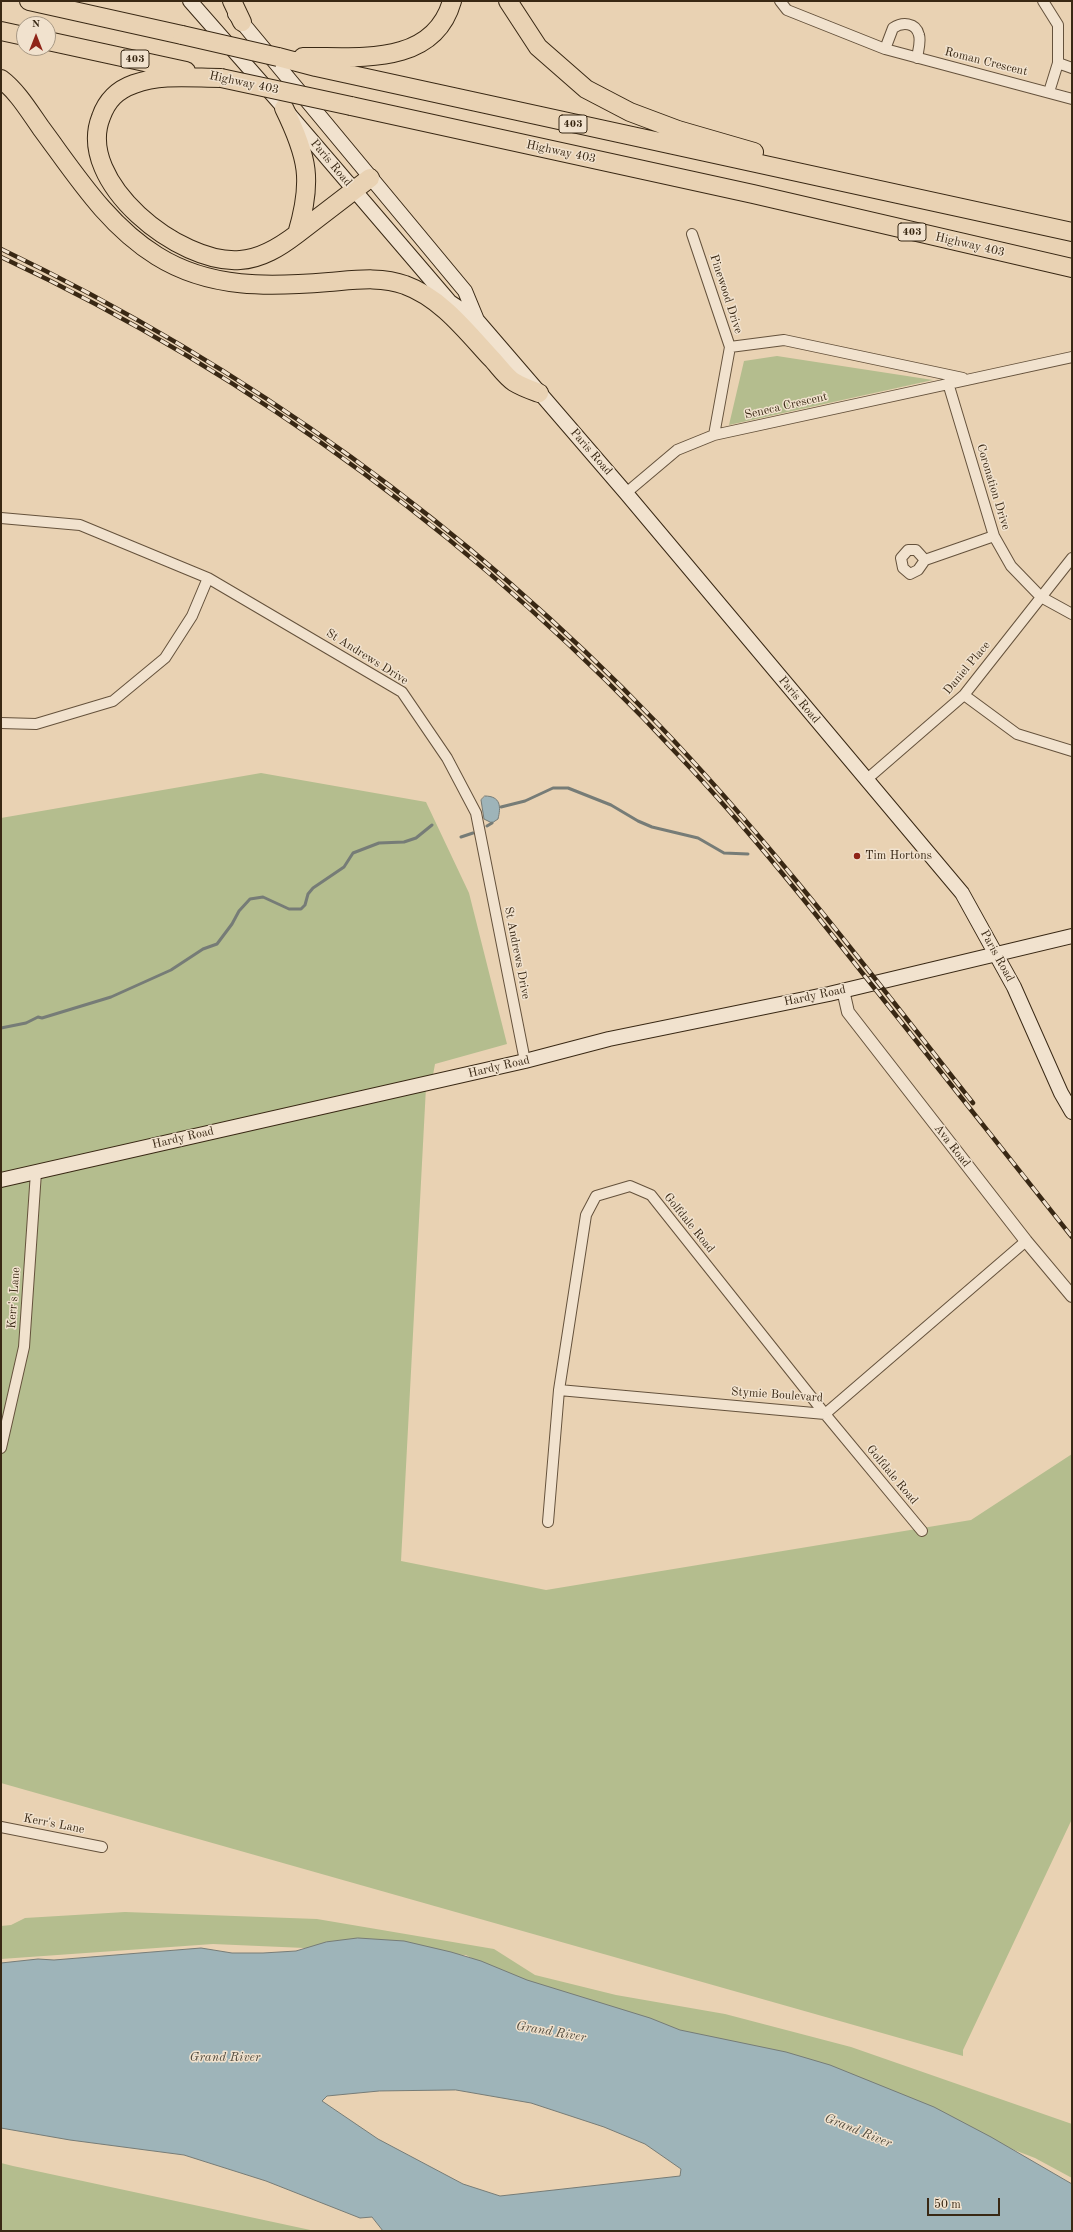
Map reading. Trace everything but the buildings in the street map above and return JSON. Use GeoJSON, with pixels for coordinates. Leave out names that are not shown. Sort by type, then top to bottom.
{"type":"FeatureCollection","features":[{"type":"Feature","properties":{"kind":"highway","name":"403"},"geometry":{"type":"LineString","coordinates":[[29,1],[278,57],[313,62],[830,180],[1072,232]]}},
{"type":"Feature","properties":{"kind":"highway"},"geometry":{"type":"LineString","coordinates":[[232,1],[242,22]]}},
{"type":"Feature","properties":{"kind":"highway"},"geometry":{"type":"LineString","coordinates":[[313,62],[382,56],[408,49],[421,42],[436,29],[447,13],[452,1]]}},
{"type":"Feature","properties":{"kind":"highway"},"geometry":{"type":"LineString","coordinates":[[508,1],[538,47],[586,89],[630,112],[678,130],[800,166],[830,180]]}},
{"type":"Feature","properties":{"kind":"highway"},"geometry":{"type":"LineString","coordinates":[[1,31],[16,34]]}},
{"type":"Feature","properties":{"kind":"highway","name":"Highway 403"},"geometry":{"type":"LineString","coordinates":[[56,43],[753,194],[1072,268]]}},
{"type":"Feature","properties":{"kind":"highway"},"geometry":{"type":"LineString","coordinates":[[1,78],[22,102],[104,211],[126,235],[158,257],[190,273],[242,285],[289,286],[359,280],[386,280],[405,284],[424,293],[453,317],[513,382],[538,393]]}},
{"type":"Feature","properties":{"kind":"highway"},"geometry":{"type":"LineString","coordinates":[[221,78],[153,78],[133,84],[112,96],[98,122],[97,145],[103,171],[114,188],[140,216],[168,237],[202,253],[238,260],[253,258],[268,253],[297,234],[370,178]]}},
{"type":"Feature","properties":{"kind":"highway"},"geometry":{"type":"LineString","coordinates":[[284,108],[300,140],[308,180],[306,197],[297,234]]}},
{"type":"Feature","properties":{"kind":"main road","name":"Paris Road"},"geometry":{"type":"LineString","coordinates":[[190,1],[450,302],[477,320],[538,393],[626,493],[962,893],[996,954],[1072,1112]]}},
{"type":"Feature","properties":{"kind":"main road","name":"Paris Road"},"geometry":{"type":"LineString","coordinates":[[223,1],[465,291],[477,320]]}},
{"type":"Feature","properties":{"kind":"main road","name":"Hardy Road"},"geometry":{"type":"LineString","coordinates":[[1,1180],[525,1061],[609,1039],[843,990],[1072,936]]}},
{"type":"Feature","properties":{"kind":"street","name":"Roman Crescent"},"geometry":{"type":"LineString","coordinates":[[780,1],[787,10],[885,49],[1072,99]]}},
{"type":"Feature","properties":{"kind":"street"},"geometry":{"type":"LineString","coordinates":[[1043,1],[1058,25],[1058,63],[1049,92]]}},
{"type":"Feature","properties":{"kind":"street"},"geometry":{"type":"LineString","coordinates":[[885,49],[893,28],[902,23],[908,24],[917,30],[919,35],[917,58]]}},
{"type":"Feature","properties":{"kind":"street"},"geometry":{"type":"LineString","coordinates":[[1058,63],[1072,68]]}},
{"type":"Feature","properties":{"kind":"street","name":"Pinewood Drive"},"geometry":{"type":"LineString","coordinates":[[692,234],[730,347],[714,435]]}},
{"type":"Feature","properties":{"kind":"street","name":"Seneca Crescent"},"geometry":{"type":"LineString","coordinates":[[730,347],[784,340],[967,378]]}},
{"type":"Feature","properties":{"kind":"street","name":"Seneca Crescent"},"geometry":{"type":"LineString","coordinates":[[626,493],[677,450],[714,435],[967,378],[1072,357]]}},
{"type":"Feature","properties":{"kind":"street","name":"Coronation Drive"},"geometry":{"type":"LineString","coordinates":[[948,383],[994,536],[1011,566],[1041,597],[1072,614]]}},
{"type":"Feature","properties":{"kind":"street","name":"St Andrews Drive"},"geometry":{"type":"LineString","coordinates":[[1,518],[80,525],[208,578],[402,692],[447,758],[476,813],[525,1061]]}},
{"type":"Feature","properties":{"kind":"street"},"geometry":{"type":"LineString","coordinates":[[925,560],[994,536]]}},
{"type":"Feature","properties":{"kind":"street","name":"Daniel Place"},"geometry":{"type":"LineString","coordinates":[[866,780],[964,695],[1072,558]]}},
{"type":"Feature","properties":{"kind":"street"},"geometry":{"type":"LineString","coordinates":[[1,723],[36,724],[113,701],[165,658],[192,616],[208,578]]}},
{"type":"Feature","properties":{"kind":"street"},"geometry":{"type":"LineString","coordinates":[[964,695],[1017,734],[1072,751]]}},
{"type":"Feature","properties":{"kind":"street","name":"Ava Road"},"geometry":{"type":"LineString","coordinates":[[843,990],[848,1012],[1026,1241],[1072,1296]]}},
{"type":"Feature","properties":{"kind":"street","name":"Kerr's Lane"},"geometry":{"type":"LineString","coordinates":[[1,1448],[24,1347],[36,1172]]}},
{"type":"Feature","properties":{"kind":"street","name":"Golfdale Road"},"geometry":{"type":"LineString","coordinates":[[548,1522],[559,1390],[586,1215],[596,1196],[630,1186],[650,1195],[825,1414],[922,1531]]}},
{"type":"Feature","properties":{"kind":"street","name":"Stymie Boulevard"},"geometry":{"type":"LineString","coordinates":[[559,1390],[825,1414],[1026,1241]]}},
{"type":"Feature","properties":{"kind":"street","name":"Kerr's Lane"},"geometry":{"type":"LineString","coordinates":[[1,1827],[102,1847]]}},
{"type":"Feature","properties":{"kind":"green space"},"geometry":{"type":"Polygon","coordinates":[[[777,356],[933,380],[729,425],[744,361],[777,356]]]}},
{"type":"Feature","properties":{"kind":"green space"},"geometry":{"type":"Polygon","coordinates":[[[261,773],[426,802],[469,893],[507,1044],[435,1064],[431,1086],[426,1087],[401,1561],[546,1590],[971,1520],[1072,1454],[1072,1819],[963,2050],[963,2056],[1,1783],[1,818],[261,773]]]}},
{"type":"Feature","properties":{"kind":"green space"},"geometry":{"type":"Polygon","coordinates":[[[125,1912],[317,1919],[494,1949],[535,1975],[616,1995],[725,2014],[851,2047],[1072,2124],[1072,2178],[1035,2158],[887,2101],[585,2005],[506,1978],[466,1955],[213,1944],[1,1959],[1,1926],[11,1925],[25,1918],[125,1912]]]}},
{"type":"Feature","properties":{"kind":"green space"},"geometry":{"type":"Polygon","coordinates":[[[1,2163],[13,2166],[315,2231],[1,2231],[1,2163]]]}},
{"type":"Feature","properties":{"kind":"water"},"geometry":{"type":"Polygon","coordinates":[[[485,796],[494,798],[499,803],[498,819],[492,823],[484,819],[481,800],[485,796]]]}},
{"type":"Feature","properties":{"kind":"water","name":"Grand River"},"geometry":{"type":"Polygon","coordinates":[[[358,1938],[404,1941],[451,1952],[481,1961],[527,1980],[650,2018],[680,2030],[786,2052],[830,2065],[934,2107],[991,2137],[1072,2184],[1072,2231],[383,2231],[372,2217],[360,2218],[266,2181],[184,2155],[70,2140],[1,2128],[1,1963],[38,1959],[54,1960],[201,1948],[232,1953],[296,1951],[326,1942],[358,1938]],[[456,2090],[379,2091],[327,2096],[322,2101],[378,2139],[463,2184],[500,2196],[680,2176],[681,2169],[645,2144],[604,2127],[531,2103],[456,2090]]]}},
{"type":"Feature","properties":{"kind":"waterway"},"geometry":{"type":"LineString","coordinates":[[501,807],[525,801],[553,788],[568,788],[611,805],[638,821],[652,827],[698,838],[724,853],[748,854]]}},
{"type":"Feature","properties":{"kind":"waterway"},"geometry":{"type":"LineString","coordinates":[[487,826],[492,823]]}},
{"type":"Feature","properties":{"kind":"waterway"},"geometry":{"type":"LineString","coordinates":[[1,1028],[26,1023],[38,1017],[42,1018],[111,997],[171,970],[203,949],[217,944],[232,924],[239,911],[250,899],[263,897],[289,909],[301,909],[305,905],[308,894],[313,888],[344,867],[353,853],[379,843],[404,842],[416,838],[432,825]]}},
{"type":"Feature","properties":{"kind":"waterway"},"geometry":{"type":"LineString","coordinates":[[461,837],[473,833]]}},
{"type":"Feature","properties":{"kind":"railway"},"geometry":{"type":"LineString","coordinates":[[1,249],[92,295],[181,345],[267,399],[351,457],[432,518],[510,584],[586,652],[658,724],[700,769],[781,862],[973,1103]]}},
{"type":"Feature","properties":{"kind":"railway"},"geometry":{"type":"LineString","coordinates":[[1,257],[96,304],[188,356],[278,413],[364,474],[448,539],[529,608],[606,681],[680,757],[732,814],[831,933],[1072,1237]]}},
{"type":"Feature","properties":{"kind":"place","name":"Tim Hortons"},"geometry":{"type":"Point","coordinates":[857,856]}}]}
